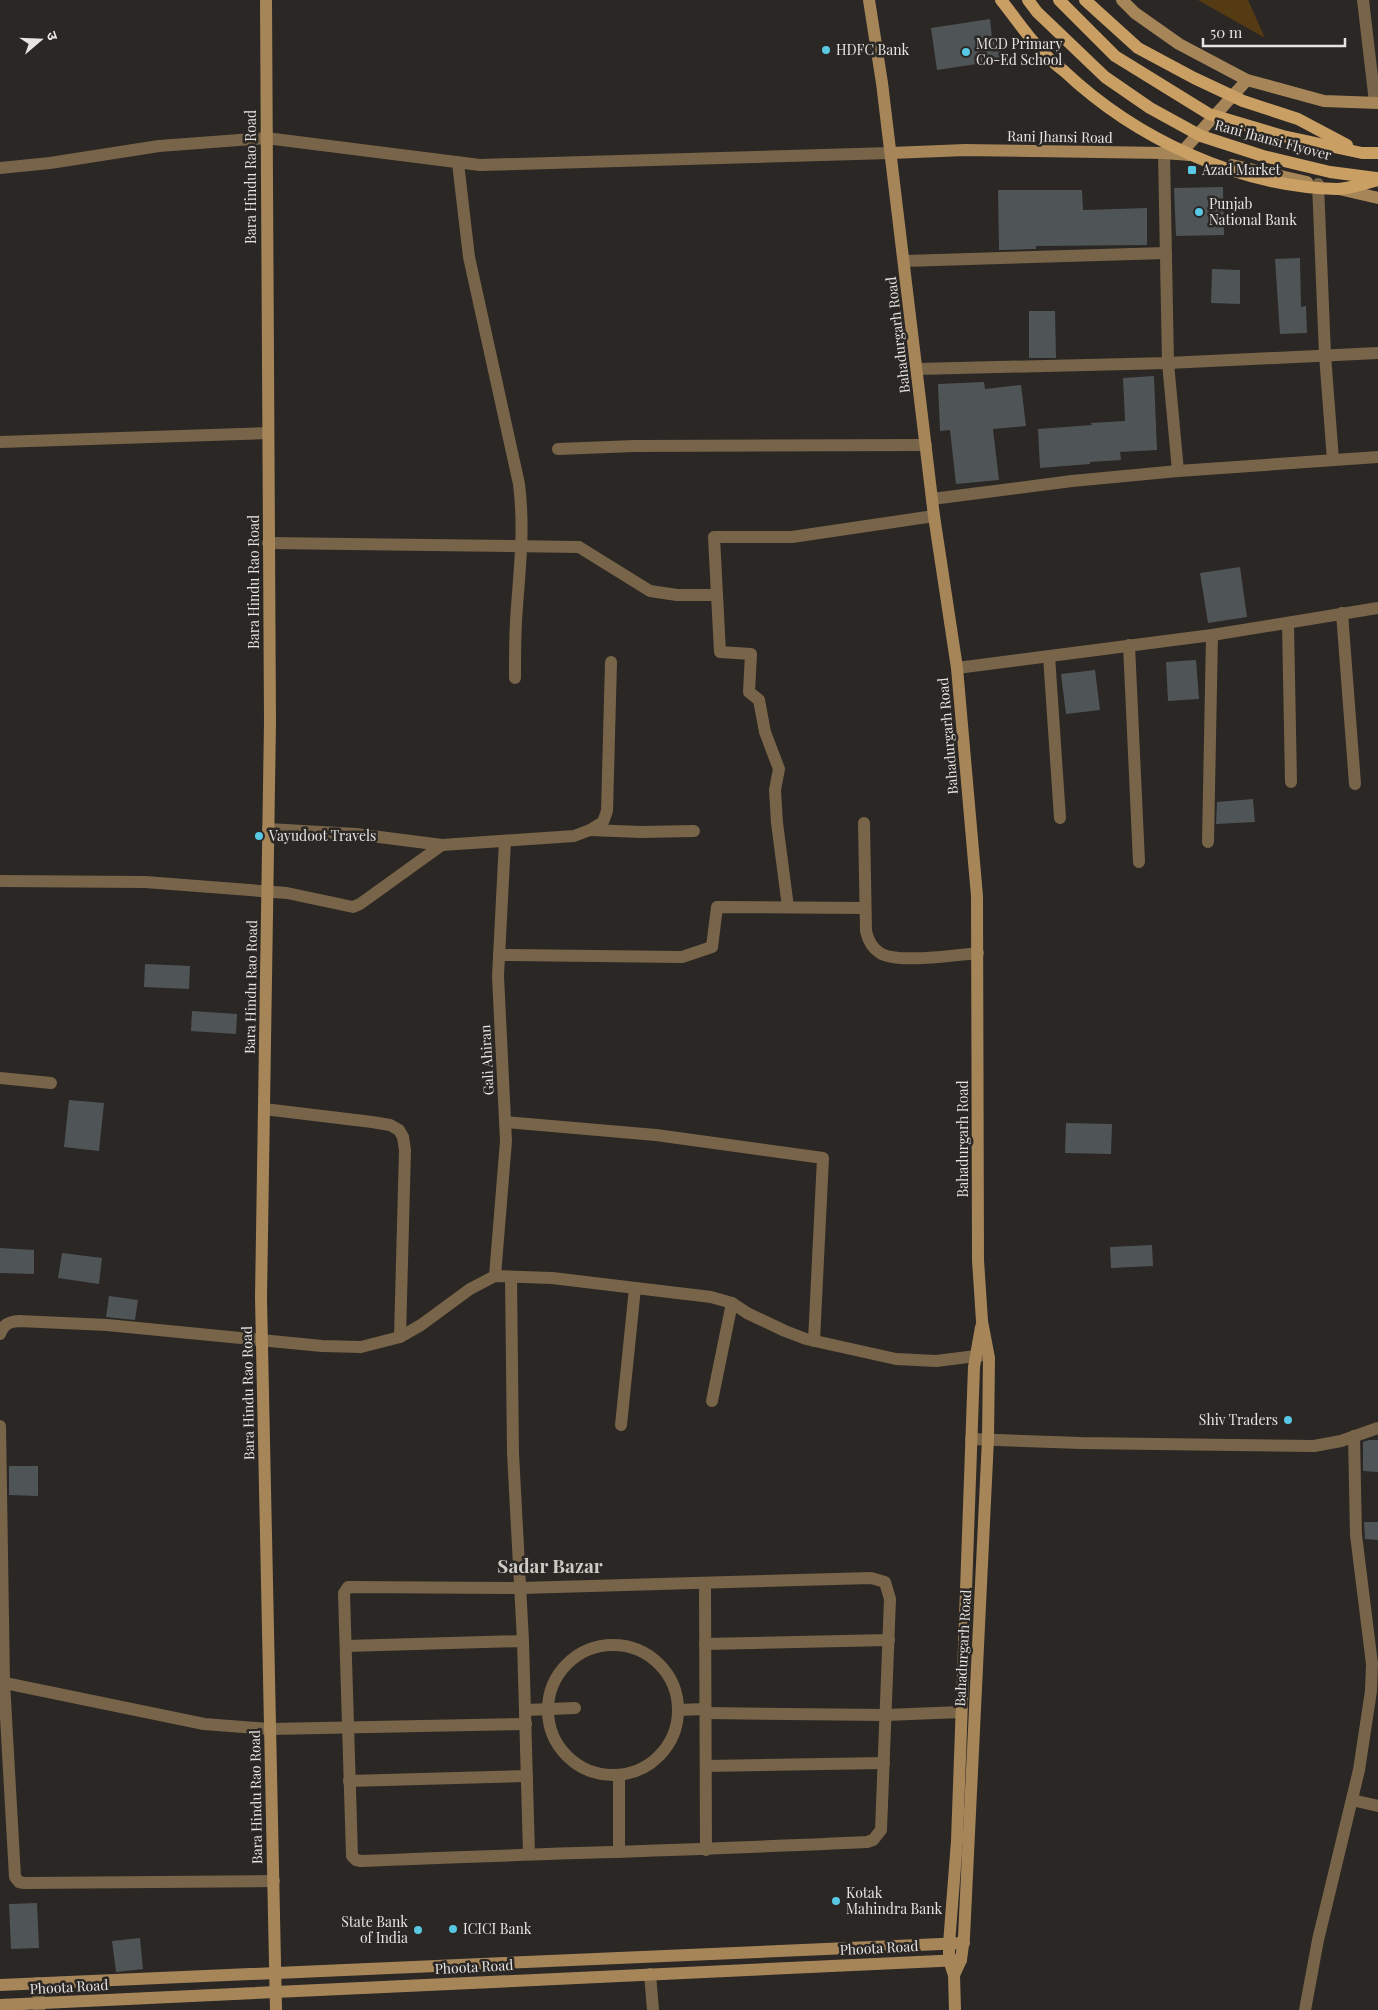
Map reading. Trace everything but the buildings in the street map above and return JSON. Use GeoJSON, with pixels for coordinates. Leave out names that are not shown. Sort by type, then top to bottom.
{"type":"FeatureCollection","features":[{"type":"Feature","properties":{"kind":"main road"},"geometry":{"type":"LineString","coordinates":[[1001,0],[1039,49],[1074,81],[1123,118],[1194,157],[1246,174],[1293,185],[1339,189],[1378,179]]}},
{"type":"Feature","properties":{"kind":"main road","name":"Rani Jhansi Flyover"},"geometry":{"type":"LineString","coordinates":[[1028,0],[1037,12],[1105,77],[1150,108],[1201,136],[1263,156],[1320,170],[1378,179]]}},
{"type":"Feature","properties":{"kind":"main road","name":"Rani Jhansi Flyover"},"geometry":{"type":"LineString","coordinates":[[1059,0],[1115,56],[1208,114],[1283,136],[1362,153],[1378,153]]}},
{"type":"Feature","properties":{"kind":"main road"},"geometry":{"type":"LineString","coordinates":[[1085,0],[1138,48],[1226,94],[1298,119],[1362,153]]}},
{"type":"Feature","properties":{"kind":"street","name":"Bara Hindu Rao Road"},"geometry":{"type":"LineString","coordinates":[[266,0],[270,722],[261,1340],[276,2010]]}},
{"type":"Feature","properties":{"kind":"street"},"geometry":{"type":"LineString","coordinates":[[0,168],[50,163],[160,146],[266,138],[480,166],[891,153],[869,0]]}},
{"type":"Feature","properties":{"kind":"street"},"geometry":{"type":"LineString","coordinates":[[1122,0],[1135,12],[1179,44],[1247,80],[1324,101],[1377,102],[1363,0]]}},
{"type":"Feature","properties":{"kind":"street"},"geometry":{"type":"LineString","coordinates":[[1181,153],[1247,80]]}},
{"type":"Feature","properties":{"kind":"street","name":"Rani Jhansi Road"},"geometry":{"type":"LineString","coordinates":[[891,153],[965,150],[1181,153],[1378,198]]}},
{"type":"Feature","properties":{"kind":"street","name":"Bahadurgarh Road"},"geometry":{"type":"LineString","coordinates":[[891,153],[934,516],[957,668],[977,896],[978,1260],[982,1321],[988,1354],[988,1439],[964,1943],[955,1960],[955,2010]]}},
{"type":"Feature","properties":{"kind":"street"},"geometry":{"type":"LineString","coordinates":[[1164,153],[1168,363],[1178,471]]}},
{"type":"Feature","properties":{"kind":"street"},"geometry":{"type":"LineString","coordinates":[[458,163],[469,257],[519,484],[523,546],[516,622],[515,678]]}},
{"type":"Feature","properties":{"kind":"street"},"geometry":{"type":"LineString","coordinates":[[1318,184],[1325,354],[1333,460]]}},
{"type":"Feature","properties":{"kind":"street"},"geometry":{"type":"LineString","coordinates":[[904,261],[1166,253]]}},
{"type":"Feature","properties":{"kind":"street"},"geometry":{"type":"LineString","coordinates":[[917,369],[1168,363],[1325,354],[1378,353]]}},
{"type":"Feature","properties":{"kind":"street"},"geometry":{"type":"LineString","coordinates":[[0,442],[268,433]]}},
{"type":"Feature","properties":{"kind":"street"},"geometry":{"type":"LineString","coordinates":[[558,449],[634,446],[926,445]]}},
{"type":"Feature","properties":{"kind":"street"},"geometry":{"type":"LineString","coordinates":[[932,499],[1072,481],[1178,471],[1378,457]]}},
{"type":"Feature","properties":{"kind":"street"},"geometry":{"type":"LineString","coordinates":[[788,907],[776,806],[775,790],[778,769],[765,732],[759,700],[750,692],[751,654],[720,652],[714,537],[792,537],[934,516]]}},
{"type":"Feature","properties":{"kind":"street"},"geometry":{"type":"LineString","coordinates":[[268,542],[579,547],[650,591],[677,595],[717,595]]}},
{"type":"Feature","properties":{"kind":"street"},"geometry":{"type":"LineString","coordinates":[[957,668],[1212,635],[1378,608]]}},
{"type":"Feature","properties":{"kind":"street"},"geometry":{"type":"LineString","coordinates":[[1342,613],[1355,784]]}},
{"type":"Feature","properties":{"kind":"street"},"geometry":{"type":"LineString","coordinates":[[1288,624],[1292,782]]}},
{"type":"Feature","properties":{"kind":"street"},"geometry":{"type":"LineString","coordinates":[[1208,842],[1212,635]]}},
{"type":"Feature","properties":{"kind":"street"},"geometry":{"type":"LineString","coordinates":[[1129,645],[1139,862]]}},
{"type":"Feature","properties":{"kind":"street"},"geometry":{"type":"LineString","coordinates":[[1049,656],[1060,818]]}},
{"type":"Feature","properties":{"kind":"street"},"geometry":{"type":"LineString","coordinates":[[268,829],[356,834],[442,846],[574,836],[590,830],[603,822],[607,811],[610,662]]}},
{"type":"Feature","properties":{"kind":"street"},"geometry":{"type":"LineString","coordinates":[[864,823],[865,908],[868,940],[881,954],[892,958],[978,953]]}},
{"type":"Feature","properties":{"kind":"street"},"geometry":{"type":"LineString","coordinates":[[590,830],[694,831]]}},
{"type":"Feature","properties":{"kind":"street","name":"Gali Ahiran"},"geometry":{"type":"LineString","coordinates":[[495,1276],[506,1141],[498,976],[505,841]]}},
{"type":"Feature","properties":{"kind":"street"},"geometry":{"type":"LineString","coordinates":[[0,881],[145,882],[287,893],[352,907],[360,904],[442,846]]}},
{"type":"Feature","properties":{"kind":"street"},"geometry":{"type":"LineString","coordinates":[[499,955],[682,957],[712,947],[717,907],[865,908]]}},
{"type":"Feature","properties":{"kind":"street"},"geometry":{"type":"LineString","coordinates":[[0,1078],[51,1083]]}},
{"type":"Feature","properties":{"kind":"street"},"geometry":{"type":"LineString","coordinates":[[264,1109],[372,1122],[390,1125],[399,1130],[403,1137],[404,1150],[400,1337]]}},
{"type":"Feature","properties":{"kind":"street"},"geometry":{"type":"LineString","coordinates":[[505,1122],[656,1135],[823,1158],[814,1341]]}},
{"type":"Feature","properties":{"kind":"street"},"geometry":{"type":"LineString","coordinates":[[0,1334],[3,1326],[9,1322],[19,1321],[107,1325],[322,1346],[361,1347],[400,1337],[470,1289],[495,1276],[511,1276],[552,1278],[691,1293],[732,1303],[747,1313],[785,1331],[814,1341],[896,1358],[936,1361],[988,1354]]}},
{"type":"Feature","properties":{"kind":"street"},"geometry":{"type":"LineString","coordinates":[[511,1276],[513,1452],[526,1710],[529,1854]]}},
{"type":"Feature","properties":{"kind":"street"},"geometry":{"type":"LineString","coordinates":[[621,1425],[635,1288]]}},
{"type":"Feature","properties":{"kind":"street"},"geometry":{"type":"LineString","coordinates":[[712,1401],[732,1303]]}},
{"type":"Feature","properties":{"kind":"street","name":"Bahadurgarh Road"},"geometry":{"type":"LineString","coordinates":[[955,1960],[949,1944],[956,1841],[974,1356],[982,1321]]}},
{"type":"Feature","properties":{"kind":"street"},"geometry":{"type":"LineString","coordinates":[[0,1426],[2,1682],[15,1874],[19,1882],[274,1881]]}},
{"type":"Feature","properties":{"kind":"street"},"geometry":{"type":"LineString","coordinates":[[971,1439],[1081,1443],[1314,1446],[1341,1441],[1378,1428]]}},
{"type":"Feature","properties":{"kind":"street"},"geometry":{"type":"LineString","coordinates":[[1305,2010],[1318,1940],[1352,1800],[1371,1691],[1372,1664],[1356,1535],[1354,1436]]}},
{"type":"Feature","properties":{"kind":"street"},"geometry":{"type":"LineString","coordinates":[[863,1579],[885,1582],[889,1592],[889,1640],[881,1830],[873,1840],[867,1842],[706,1850],[356,1860],[352,1856],[348,1781],[344,1593],[348,1587],[521,1588],[863,1579]]}},
{"type":"Feature","properties":{"kind":"street"},"geometry":{"type":"LineString","coordinates":[[705,1583],[706,1850]]}},
{"type":"Feature","properties":{"kind":"street"},"geometry":{"type":"LineString","coordinates":[[346,1646],[523,1640]]}},
{"type":"Feature","properties":{"kind":"street"},"geometry":{"type":"LineString","coordinates":[[705,1644],[889,1640]]}},
{"type":"Feature","properties":{"kind":"street"},"geometry":{"type":"LineString","coordinates":[[606,1645],[626,1646],[647,1654],[664,1669],[674,1688],[678,1710],[674,1732],[664,1751],[647,1766],[627,1774],[605,1775],[583,1768],[566,1756],[554,1739],[548,1719],[548,1709],[548,1698],[555,1678],[568,1662],[586,1650],[606,1645]]}},
{"type":"Feature","properties":{"kind":"street"},"geometry":{"type":"LineString","coordinates":[[2,1682],[204,1724],[270,1729],[526,1724]]}},
{"type":"Feature","properties":{"kind":"street"},"geometry":{"type":"LineString","coordinates":[[526,1710],[575,1708]]}},
{"type":"Feature","properties":{"kind":"street"},"geometry":{"type":"LineString","coordinates":[[678,1710],[886,1715],[961,1712]]}},
{"type":"Feature","properties":{"kind":"street"},"geometry":{"type":"LineString","coordinates":[[706,1766],[884,1763]]}},
{"type":"Feature","properties":{"kind":"street"},"geometry":{"type":"LineString","coordinates":[[618,1774],[619,1852]]}},
{"type":"Feature","properties":{"kind":"street"},"geometry":{"type":"LineString","coordinates":[[348,1781],[527,1776]]}},
{"type":"Feature","properties":{"kind":"street"},"geometry":{"type":"LineString","coordinates":[[1352,1800],[1378,1806]]}},
{"type":"Feature","properties":{"kind":"street","name":"Phoota Road"},"geometry":{"type":"LineString","coordinates":[[0,1986],[964,1943]]}},
{"type":"Feature","properties":{"kind":"street","name":"Phoota Road"},"geometry":{"type":"LineString","coordinates":[[0,2005],[39,2007],[276,1992],[955,1960]]}},
{"type":"Feature","properties":{"kind":"street"},"geometry":{"type":"LineString","coordinates":[[650,1974],[653,2010]]}},
{"type":"Feature","properties":{"kind":"street"},"geometry":{"type":"LineString","coordinates":[[38,1983],[39,2007]]}},
{"type":"Feature","properties":{"kind":"shaded area"},"geometry":{"type":"Polygon","coordinates":[[[1198,0],[1248,0],[1265,38],[1198,0]]]}},
{"type":"Feature","properties":{"kind":"place","name":"HDFC Bank"},"geometry":{"type":"Point","coordinates":[826,50]}},
{"type":"Feature","properties":{"kind":"place","name":"MCD Primary Co-Ed School"},"geometry":{"type":"Point","coordinates":[966,52]}},
{"type":"Feature","properties":{"kind":"place","name":"Azad Market"},"geometry":{"type":"Point","coordinates":[1192,170]}},
{"type":"Feature","properties":{"kind":"place","name":"Punjab National Bank"},"geometry":{"type":"Point","coordinates":[1199,212]}},
{"type":"Feature","properties":{"kind":"place","name":"Vayudoot Travels"},"geometry":{"type":"Point","coordinates":[259,836]}},
{"type":"Feature","properties":{"kind":"place","name":"Shiv Traders"},"geometry":{"type":"Point","coordinates":[1288,1420]}},
{"type":"Feature","properties":{"kind":"place","name":"Kotak Mahindra Bank"},"geometry":{"type":"Point","coordinates":[836,1901]}},
{"type":"Feature","properties":{"kind":"place","name":"ICICI Bank"},"geometry":{"type":"Point","coordinates":[453,1929]}},
{"type":"Feature","properties":{"kind":"place","name":"State Bank of India"},"geometry":{"type":"Point","coordinates":[418,1930]}},
{"type":"Feature","properties":{"kind":"district","name":"Sadar Bazar"},"geometry":{"type":"Point","coordinates":[550,1566]}}]}
